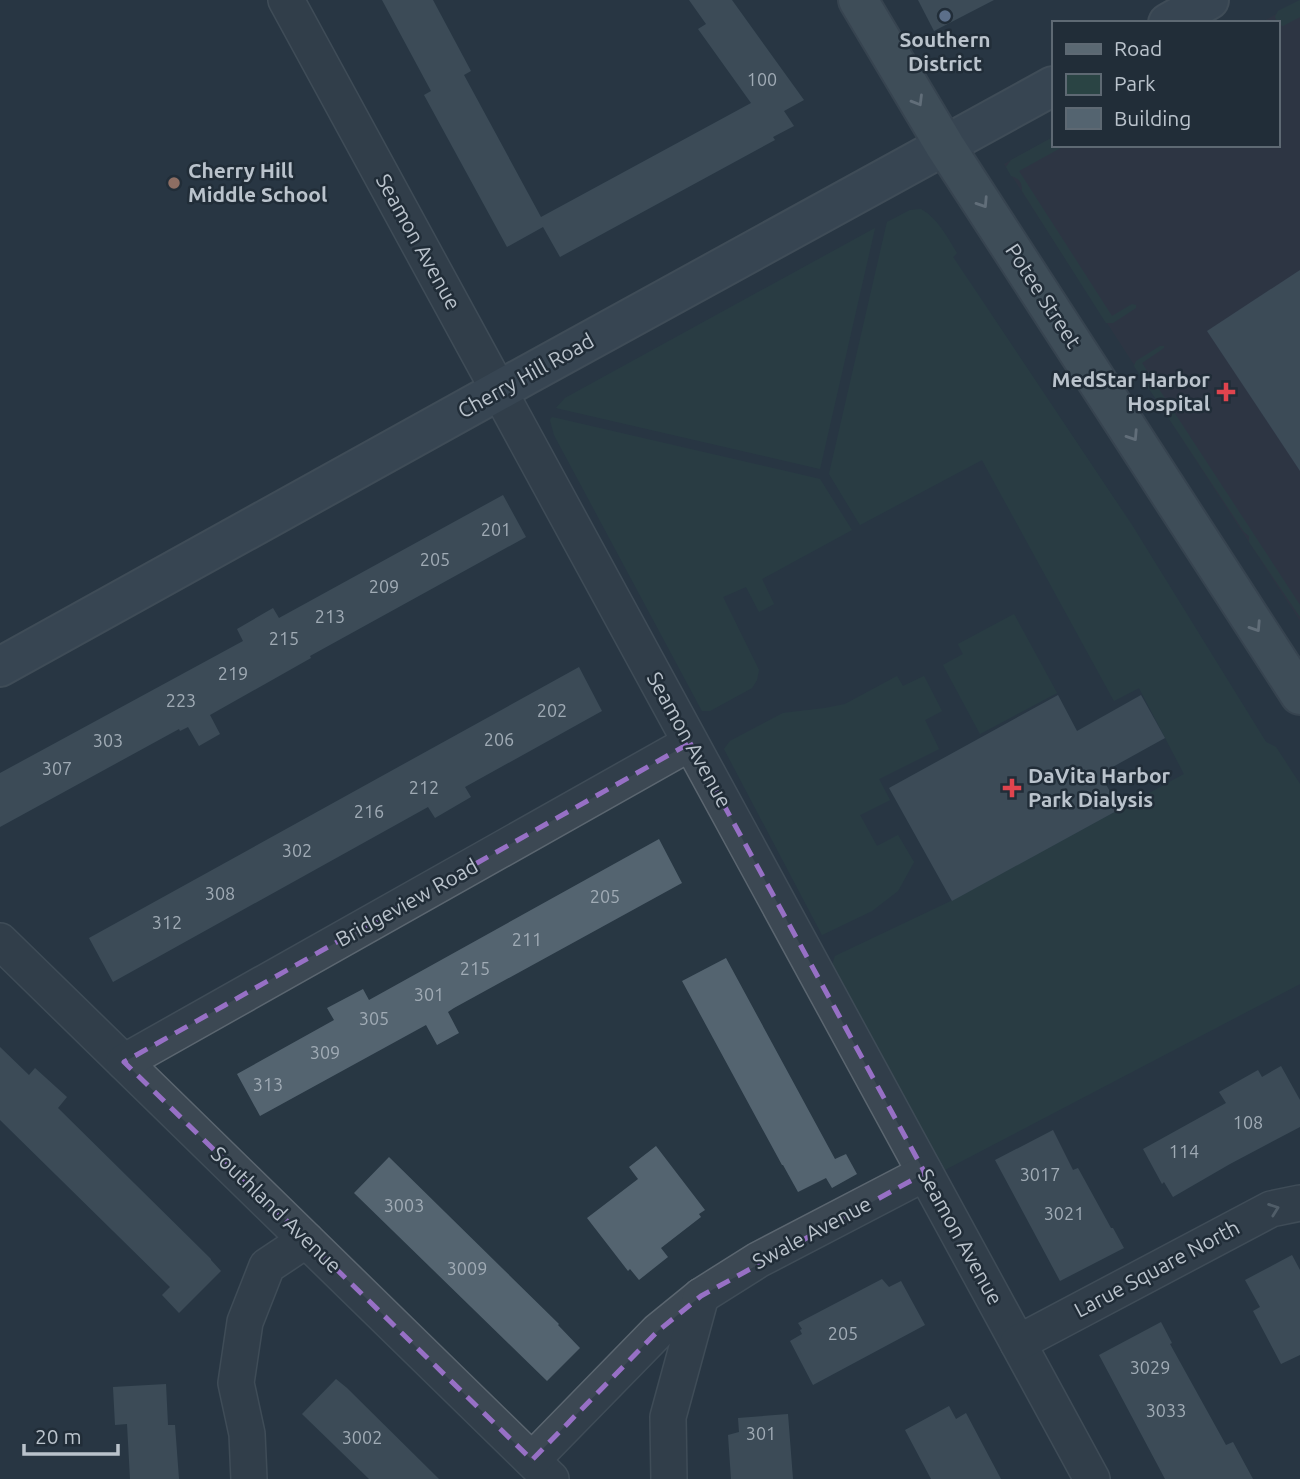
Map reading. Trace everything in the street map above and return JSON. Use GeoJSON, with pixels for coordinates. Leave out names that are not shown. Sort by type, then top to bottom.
{"type":"FeatureCollection","features":[{"type":"Feature","properties":{"kind":"main road","name":"Potee Street"},"geometry":{"type":"LineString","coordinates":[[859,0],[945,146],[1300,695]]}},
{"type":"Feature","properties":{"kind":"street","name":"Seamon Avenue"},"geometry":{"type":"LineString","coordinates":[[286,0],[1092,1479]]}},
{"type":"Feature","properties":{"kind":"street"},"geometry":{"type":"LineString","coordinates":[[1172,21],[1209,0]]}},
{"type":"Feature","properties":{"kind":"street","name":"Cherry Hill Road"},"geometry":{"type":"LineString","coordinates":[[0,667],[1052,87]]}},
{"type":"Feature","properties":{"kind":"street","name":"Bridgeview Road"},"geometry":{"type":"LineString","coordinates":[[124,1062],[690,743]]}},
{"type":"Feature","properties":{"kind":"street","name":"Southland Avenue"},"geometry":{"type":"LineString","coordinates":[[0,941],[541,1469]]}},
{"type":"Feature","properties":{"kind":"street","name":"Swale Avenue"},"geometry":{"type":"LineString","coordinates":[[541,1469],[658,1331],[701,1296],[758,1260],[925,1173]]}},
{"type":"Feature","properties":{"kind":"street","name":"Larue Square North"},"geometry":{"type":"LineString","coordinates":[[1018,1343],[1271,1209],[1300,1203]]}},
{"type":"Feature","properties":{"kind":"street"},"geometry":{"type":"LineString","coordinates":[[249,1479],[247,1434],[236,1383],[246,1322],[267,1266],[306,1240]]}},
{"type":"Feature","properties":{"kind":"street"},"geometry":{"type":"LineString","coordinates":[[669,1479],[668,1417],[701,1296]]}},
{"type":"Feature","properties":{"kind":"highlighted area"},"geometry":{"type":"Polygon","coordinates":[[[690,743],[925,1173],[701,1296],[658,1331],[532,1460],[124,1062],[690,743]]]}},
{"type":"Feature","properties":{"kind":"shaded area","name":"MedStar Harbor Hospital"},"geometry":{"type":"Polygon","coordinates":[[[1300,1],[1300,621],[1004,164],[1052,138],[1052,147],[1279,147],[1279,21],[1264,21],[1300,1]]]}},
{"type":"Feature","properties":{"kind":"green space"},"geometry":{"type":"Polygon","coordinates":[[[1300,0],[1300,17],[1283,26],[1275,17],[1278,11],[1300,0]]]}},
{"type":"Feature","properties":{"kind":"green space"},"geometry":{"type":"Polygon","coordinates":[[[1052,138],[1052,147],[1062,147],[1019,171],[1112,316],[1132,304],[1136,305],[1136,308],[1113,323],[1106,323],[1022,191],[1020,181],[1011,176],[1006,167],[1011,160],[1052,138]]]}},
{"type":"Feature","properties":{"kind":"green space"},"geometry":{"type":"Polygon","coordinates":[[[921,209],[946,235],[957,253],[953,257],[1132,525],[1266,742],[1276,747],[1300,784],[1300,984],[941,1172],[832,965],[835,956],[953,900],[1184,774],[1139,688],[1114,701],[982,460],[860,525],[829,474],[887,222],[910,210],[921,209]]]}},
{"type":"Feature","properties":{"kind":"green space"},"geometry":{"type":"Polygon","coordinates":[[[875,228],[820,469],[556,408],[565,398],[875,228]]]}},
{"type":"Feature","properties":{"kind":"green space"},"geometry":{"type":"Polygon","coordinates":[[[1160,346],[1164,348],[1142,363],[1300,605],[1300,617],[1249,542],[1249,536],[1134,366],[1136,361],[1160,346]]]}},
{"type":"Feature","properties":{"kind":"green space"},"geometry":{"type":"Polygon","coordinates":[[[552,417],[820,479],[852,530],[762,579],[774,604],[759,612],[746,587],[723,597],[759,670],[752,688],[710,711],[702,711],[554,435],[550,420],[552,417]]]}},
{"type":"Feature","properties":{"kind":"green space"},"geometry":{"type":"Polygon","coordinates":[[[1014,614],[1057,693],[980,734],[943,665],[963,654],[958,644],[1014,614]]]}},
{"type":"Feature","properties":{"kind":"green space"},"geometry":{"type":"Polygon","coordinates":[[[897,676],[903,686],[924,676],[942,711],[925,720],[939,749],[879,779],[890,800],[860,815],[877,846],[898,835],[914,862],[898,891],[872,911],[822,935],[724,749],[730,741],[783,713],[845,704],[897,676]]]}},
{"type":"Feature","properties":{"kind":"building"},"geometry":{"type":"Polygon","coordinates":[[[382,0],[433,0],[471,71],[464,75],[541,217],[751,103],[698,29],[706,24],[689,0],[732,0],[804,100],[784,111],[794,126],[773,137],[775,140],[560,257],[543,227],[507,247],[424,95],[431,91],[382,0]]]}},
{"type":"Feature","properties":{"kind":"building","name":"Southern District"},"geometry":{"type":"Polygon","coordinates":[[[918,0],[994,0],[934,31],[918,0]]]}},
{"type":"Feature","properties":{"kind":"building"},"geometry":{"type":"Polygon","coordinates":[[[1300,270],[1300,471],[1207,331],[1300,270]]]}},
{"type":"Feature","properties":{"kind":"building"},"geometry":{"type":"Polygon","coordinates":[[[503,495],[526,537],[310,656],[311,658],[210,715],[220,734],[199,746],[188,727],[180,731],[179,729],[0,827],[0,773],[243,641],[237,629],[273,608],[279,618],[503,495]]]}},
{"type":"Feature","properties":{"kind":"building"},"geometry":{"type":"Polygon","coordinates":[[[579,667],[602,711],[465,787],[471,797],[435,818],[428,807],[113,982],[89,938],[579,667]]]}},
{"type":"Feature","properties":{"kind":"building"},"geometry":{"type":"Polygon","coordinates":[[[1058,695],[1077,731],[1141,695],[1165,738],[1100,774],[1120,809],[952,901],[889,788],[1058,695]]]}},
{"type":"Feature","properties":{"kind":"building"},"geometry":{"type":"Polygon","coordinates":[[[659,839],[682,883],[448,1012],[459,1033],[437,1045],[426,1025],[260,1116],[237,1074],[334,1020],[327,1008],[363,989],[369,1000],[659,839]]]}},
{"type":"Feature","properties":{"kind":"building"},"geometry":{"type":"Polygon","coordinates":[[[726,958],[835,1159],[846,1154],[857,1174],[832,1188],[826,1178],[798,1192],[682,981],[726,958]]]}},
{"type":"Feature","properties":{"kind":"building"},"geometry":{"type":"Polygon","coordinates":[[[0,1047],[29,1075],[35,1068],[67,1097],[58,1108],[221,1271],[179,1313],[162,1295],[170,1287],[0,1120],[0,1047]]]}},
{"type":"Feature","properties":{"kind":"building"},"geometry":{"type":"Polygon","coordinates":[[[1281,1066],[1300,1100],[1300,1127],[1173,1197],[1164,1182],[1162,1184],[1143,1149],[1226,1103],[1219,1092],[1258,1070],[1262,1077],[1281,1066]]]}},
{"type":"Feature","properties":{"kind":"building"},"geometry":{"type":"Polygon","coordinates":[[[1053,1130],[1073,1170],[1078,1168],[1124,1248],[1060,1281],[995,1160],[1053,1130]]]}},
{"type":"Feature","properties":{"kind":"building"},"geometry":{"type":"Polygon","coordinates":[[[656,1146],[705,1210],[699,1214],[701,1217],[661,1248],[668,1257],[639,1280],[630,1269],[628,1271],[587,1218],[638,1179],[629,1167],[656,1146]]]}},
{"type":"Feature","properties":{"kind":"building"},"geometry":{"type":"Polygon","coordinates":[[[389,1157],[559,1324],[580,1348],[547,1381],[354,1193],[389,1157]]]}},
{"type":"Feature","properties":{"kind":"building"},"geometry":{"type":"Polygon","coordinates":[[[1292,1255],[1300,1270],[1300,1355],[1281,1364],[1253,1311],[1260,1307],[1245,1280],[1292,1255]]]}},
{"type":"Feature","properties":{"kind":"building"},"geometry":{"type":"Polygon","coordinates":[[[882,1279],[889,1287],[901,1281],[925,1325],[813,1385],[790,1341],[802,1334],[798,1323],[882,1279]]]}},
{"type":"Feature","properties":{"kind":"building"},"geometry":{"type":"Polygon","coordinates":[[[1161,1322],[1172,1343],[1170,1344],[1226,1445],[1233,1442],[1253,1479],[1165,1479],[1099,1355],[1161,1322]]]}},
{"type":"Feature","properties":{"kind":"building"},"geometry":{"type":"Polygon","coordinates":[[[336,1379],[439,1479],[369,1479],[302,1414],[336,1379]]]}},
{"type":"Feature","properties":{"kind":"building"},"geometry":{"type":"Polygon","coordinates":[[[166,1384],[168,1425],[175,1425],[179,1479],[130,1479],[127,1424],[115,1425],[113,1387],[166,1384]]]}},
{"type":"Feature","properties":{"kind":"building"},"geometry":{"type":"Polygon","coordinates":[[[949,1406],[956,1419],[966,1413],[1001,1479],[931,1479],[905,1430],[949,1406]]]}},
{"type":"Feature","properties":{"kind":"building"},"geometry":{"type":"Polygon","coordinates":[[[788,1414],[793,1479],[731,1479],[728,1435],[739,1432],[738,1418],[788,1414]]]}},
{"type":"Feature","properties":{"kind":"place","name":"Southern District"},"geometry":{"type":"Point","coordinates":[945,16]}},
{"type":"Feature","properties":{"kind":"place","name":"Cherry Hill Middle School"},"geometry":{"type":"Point","coordinates":[174,183]}},
{"type":"Feature","properties":{"kind":"place","name":"MedStar Harbor Hospital"},"geometry":{"type":"Point","coordinates":[1226,392]}},
{"type":"Feature","properties":{"kind":"place","name":"DaVita Harbor Park Dialysis"},"geometry":{"type":"Point","coordinates":[1012,788]}}]}
